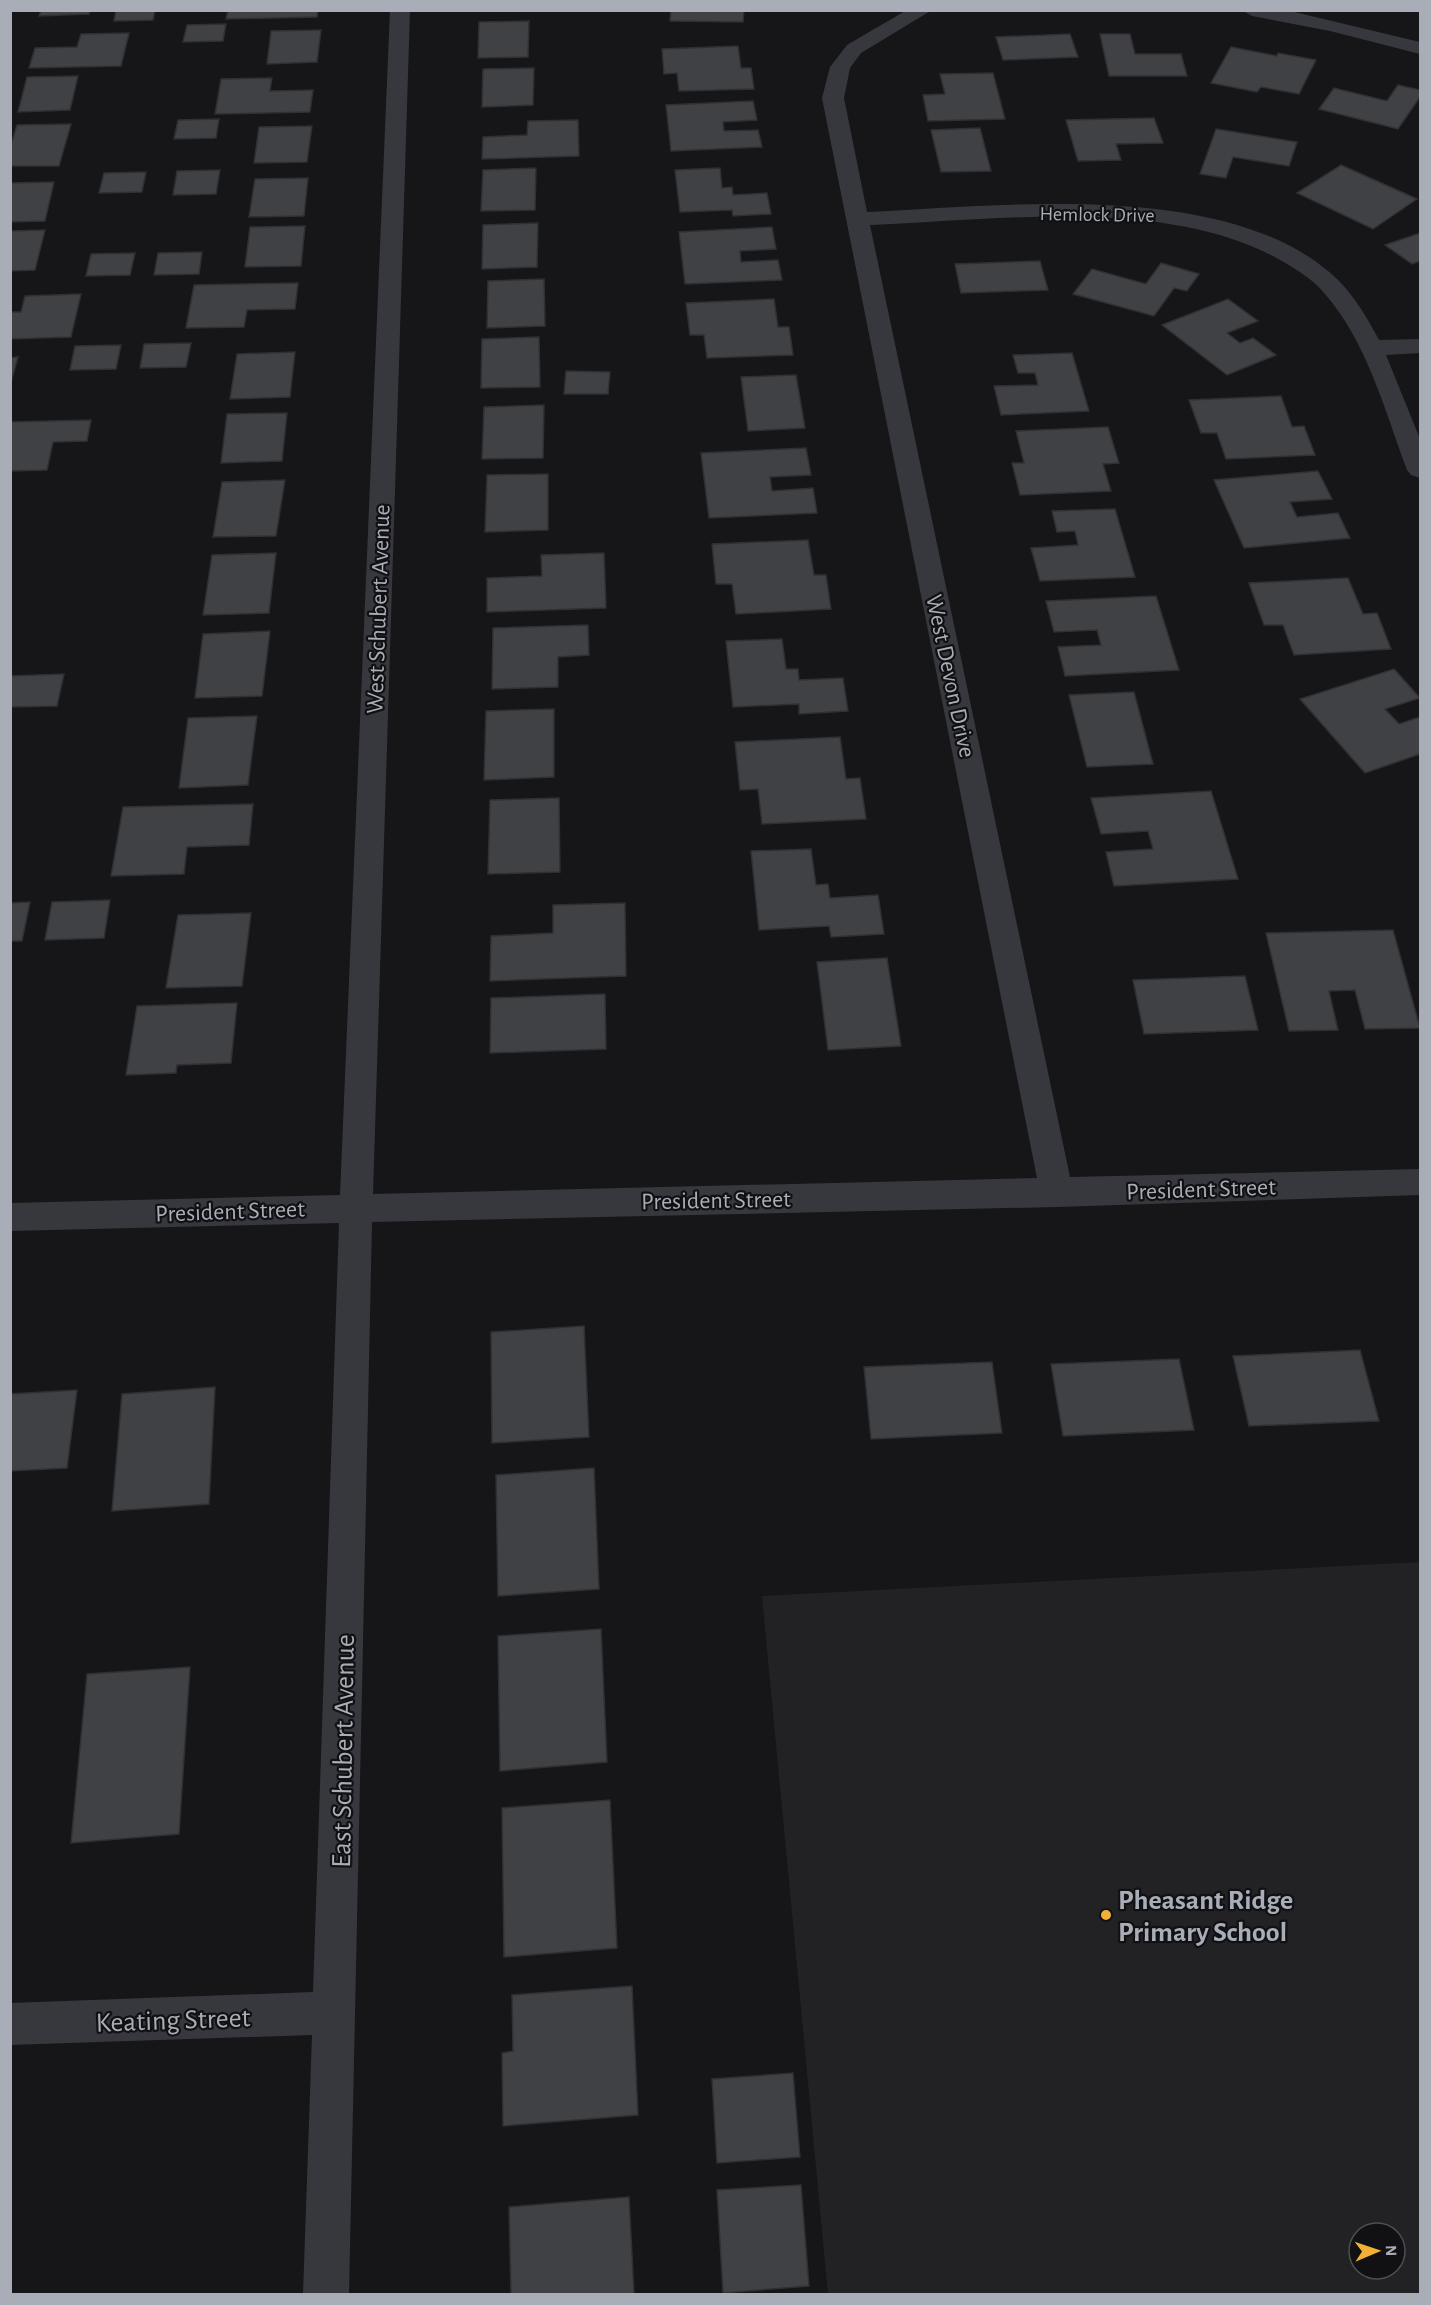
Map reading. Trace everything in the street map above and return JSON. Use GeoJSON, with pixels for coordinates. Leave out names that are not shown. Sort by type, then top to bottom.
{"type":"FeatureCollection","features":[{"type":"Feature","properties":{"kind":"street","name":"West Schubert Avenue"},"geometry":{"type":"LineString","coordinates":[[356,1207],[400,10]]}},
{"type":"Feature","properties":{"kind":"street","name":"West Devon Drive"},"geometry":{"type":"LineString","coordinates":[[922,10],[854,49],[840,67],[833,98],[1057,1193]]}},
{"type":"Feature","properties":{"kind":"street"},"geometry":{"type":"LineString","coordinates":[[1252,10],[1331,25],[1420,48]]}},
{"type":"Feature","properties":{"kind":"street","name":"Hemlock Drive"},"geometry":{"type":"LineString","coordinates":[[856,219],[1132,211],[1180,217],[1257,240],[1312,271],[1332,287],[1350,311],[1370,348],[1420,470]]}},
{"type":"Feature","properties":{"kind":"street"},"geometry":{"type":"LineString","coordinates":[[1370,348],[1420,346]]}},
{"type":"Feature","properties":{"kind":"street","name":"President Street"},"geometry":{"type":"LineString","coordinates":[[10,1217],[356,1207],[1057,1193],[1420,1182]]}},
{"type":"Feature","properties":{"kind":"street","name":"East Schubert Avenue"},"geometry":{"type":"LineString","coordinates":[[326,2295],[356,1207]]}},
{"type":"Feature","properties":{"kind":"street","name":"Keating Street"},"geometry":{"type":"LineString","coordinates":[[10,2024],[335,2013]]}},
{"type":"Feature","properties":{"kind":"shaded area","name":"Pheasant Ridge Primary School"},"geometry":{"type":"Polygon","coordinates":[[[1420,1562],[1420,2294],[828,2294],[762,1596],[1420,1562]]]}},
{"type":"Feature","properties":{"kind":"building"},"geometry":{"type":"Polygon","coordinates":[[[41,10],[90,10],[89,14],[39,16],[41,10]]]}},
{"type":"Feature","properties":{"kind":"building"},"geometry":{"type":"Polygon","coordinates":[[[116,10],[155,10],[153,20],[114,21],[116,10]]]}},
{"type":"Feature","properties":{"kind":"building"},"geometry":{"type":"Polygon","coordinates":[[[228,10],[318,10],[317,17],[226,19],[228,10]]]}},
{"type":"Feature","properties":{"kind":"building"},"geometry":{"type":"Polygon","coordinates":[[[671,10],[744,10],[743,22],[670,21],[671,10]]]}},
{"type":"Feature","properties":{"kind":"building"},"geometry":{"type":"Polygon","coordinates":[[[529,21],[528,57],[478,58],[479,22],[529,21]]]}},
{"type":"Feature","properties":{"kind":"building"},"geometry":{"type":"Polygon","coordinates":[[[226,24],[223,41],[183,42],[187,25],[226,24]]]}},
{"type":"Feature","properties":{"kind":"building"},"geometry":{"type":"Polygon","coordinates":[[[321,30],[317,62],[267,64],[271,31],[321,30]]]}},
{"type":"Feature","properties":{"kind":"building"},"geometry":{"type":"Polygon","coordinates":[[[129,33],[121,66],[29,68],[35,48],[77,47],[81,34],[129,33]]]}},
{"type":"Feature","properties":{"kind":"building"},"geometry":{"type":"Polygon","coordinates":[[[1070,34],[1078,57],[1003,60],[996,37],[1070,34]]]}},
{"type":"Feature","properties":{"kind":"building"},"geometry":{"type":"Polygon","coordinates":[[[1100,34],[1130,34],[1135,54],[1181,54],[1187,76],[1109,76],[1100,34]]]}},
{"type":"Feature","properties":{"kind":"building"},"geometry":{"type":"Polygon","coordinates":[[[738,46],[741,68],[751,68],[754,89],[679,91],[677,73],[664,74],[662,49],[738,46]]]}},
{"type":"Feature","properties":{"kind":"building"},"geometry":{"type":"Polygon","coordinates":[[[1231,47],[1277,56],[1278,53],[1316,60],[1299,94],[1261,87],[1257,92],[1211,83],[1231,47]]]}},
{"type":"Feature","properties":{"kind":"building"},"geometry":{"type":"Polygon","coordinates":[[[534,68],[533,105],[482,107],[483,69],[534,68]]]}},
{"type":"Feature","properties":{"kind":"building"},"geometry":{"type":"Polygon","coordinates":[[[993,73],[1005,119],[928,121],[923,95],[945,94],[940,74],[993,73]]]}},
{"type":"Feature","properties":{"kind":"building"},"geometry":{"type":"Polygon","coordinates":[[[78,76],[70,110],[18,112],[27,77],[78,76]]]}},
{"type":"Feature","properties":{"kind":"building"},"geometry":{"type":"Polygon","coordinates":[[[272,78],[270,91],[313,90],[310,112],[215,114],[221,79],[272,78]]]}},
{"type":"Feature","properties":{"kind":"building"},"geometry":{"type":"Polygon","coordinates":[[[1398,85],[1420,90],[1420,97],[1398,129],[1319,109],[1334,88],[1387,101],[1398,85]]]}},
{"type":"Feature","properties":{"kind":"building"},"geometry":{"type":"Polygon","coordinates":[[[753,101],[757,120],[723,122],[724,131],[758,130],[762,147],[671,151],[666,105],[753,101]]]}},
{"type":"Feature","properties":{"kind":"building"},"geometry":{"type":"Polygon","coordinates":[[[1154,118],[1163,143],[1116,144],[1121,160],[1078,161],[1066,120],[1154,118]]]}},
{"type":"Feature","properties":{"kind":"building"},"geometry":{"type":"Polygon","coordinates":[[[219,119],[216,138],[174,139],[178,120],[219,119]]]}},
{"type":"Feature","properties":{"kind":"building"},"geometry":{"type":"Polygon","coordinates":[[[578,120],[579,156],[482,159],[483,137],[527,135],[528,121],[578,120]]]}},
{"type":"Feature","properties":{"kind":"building"},"geometry":{"type":"Polygon","coordinates":[[[71,124],[59,166],[10,166],[10,148],[17,125],[71,124]]]}},
{"type":"Feature","properties":{"kind":"building"},"geometry":{"type":"Polygon","coordinates":[[[312,126],[307,162],[254,163],[259,127],[312,126]]]}},
{"type":"Feature","properties":{"kind":"building"},"geometry":{"type":"Polygon","coordinates":[[[980,128],[991,171],[941,172],[931,130],[980,128]]]}},
{"type":"Feature","properties":{"kind":"building"},"geometry":{"type":"Polygon","coordinates":[[[1216,129],[1297,142],[1289,166],[1233,157],[1226,178],[1200,174],[1216,129]]]}},
{"type":"Feature","properties":{"kind":"building"},"geometry":{"type":"Polygon","coordinates":[[[1341,165],[1417,199],[1373,229],[1297,193],[1341,165]]]}},
{"type":"Feature","properties":{"kind":"building"},"geometry":{"type":"Polygon","coordinates":[[[536,168],[535,210],[481,211],[483,170],[536,168]]]}},
{"type":"Feature","properties":{"kind":"building"},"geometry":{"type":"Polygon","coordinates":[[[720,168],[722,188],[732,187],[733,195],[767,193],[771,214],[733,216],[732,210],[680,212],[675,170],[720,168]]]}},
{"type":"Feature","properties":{"kind":"building"},"geometry":{"type":"Polygon","coordinates":[[[220,170],[216,194],[173,195],[177,171],[220,170]]]}},
{"type":"Feature","properties":{"kind":"building"},"geometry":{"type":"Polygon","coordinates":[[[146,172],[142,192],[99,193],[104,173],[146,172]]]}},
{"type":"Feature","properties":{"kind":"building"},"geometry":{"type":"Polygon","coordinates":[[[308,178],[304,216],[249,217],[255,179],[308,178]]]}},
{"type":"Feature","properties":{"kind":"building"},"geometry":{"type":"Polygon","coordinates":[[[54,182],[45,221],[10,222],[10,183],[54,182]]]}},
{"type":"Feature","properties":{"kind":"building"},"geometry":{"type":"Polygon","coordinates":[[[538,223],[537,267],[482,269],[483,225],[538,223]]]}},
{"type":"Feature","properties":{"kind":"building"},"geometry":{"type":"Polygon","coordinates":[[[305,226],[301,266],[245,267],[250,227],[305,226]]]}},
{"type":"Feature","properties":{"kind":"building"},"geometry":{"type":"Polygon","coordinates":[[[772,227],[776,249],[740,251],[741,262],[778,260],[782,280],[685,284],[679,232],[772,227]]]}},
{"type":"Feature","properties":{"kind":"building"},"geometry":{"type":"Polygon","coordinates":[[[45,230],[35,270],[10,271],[10,231],[45,230]]]}},
{"type":"Feature","properties":{"kind":"building"},"geometry":{"type":"Polygon","coordinates":[[[1420,233],[1420,261],[1412,264],[1385,245],[1420,233]]]}},
{"type":"Feature","properties":{"kind":"building"},"geometry":{"type":"Polygon","coordinates":[[[202,252],[199,274],[154,275],[158,253],[202,252]]]}},
{"type":"Feature","properties":{"kind":"building"},"geometry":{"type":"Polygon","coordinates":[[[135,253],[130,275],[86,276],[91,254],[135,253]]]}},
{"type":"Feature","properties":{"kind":"building"},"geometry":{"type":"Polygon","coordinates":[[[1040,261],[1048,290],[961,293],[955,264],[1040,261]]]}},
{"type":"Feature","properties":{"kind":"building"},"geometry":{"type":"Polygon","coordinates":[[[1161,263],[1199,274],[1187,291],[1174,288],[1154,316],[1073,294],[1092,269],[1146,284],[1161,263]]]}},
{"type":"Feature","properties":{"kind":"building"},"geometry":{"type":"Polygon","coordinates":[[[544,279],[545,326],[487,328],[488,281],[544,279]]]}},
{"type":"Feature","properties":{"kind":"building"},"geometry":{"type":"Polygon","coordinates":[[[298,283],[295,309],[247,310],[244,327],[186,328],[194,285],[298,283]]]}},
{"type":"Feature","properties":{"kind":"building"},"geometry":{"type":"Polygon","coordinates":[[[81,294],[71,337],[10,339],[10,312],[21,312],[25,296],[81,294]]]}},
{"type":"Feature","properties":{"kind":"building"},"geometry":{"type":"Polygon","coordinates":[[[774,299],[778,327],[789,327],[793,355],[707,358],[704,335],[690,335],[686,303],[774,299]]]}},
{"type":"Feature","properties":{"kind":"building"},"geometry":{"type":"Polygon","coordinates":[[[1228,299],[1258,321],[1227,333],[1240,343],[1253,338],[1276,355],[1227,375],[1162,325],[1228,299]]]}},
{"type":"Feature","properties":{"kind":"building"},"geometry":{"type":"Polygon","coordinates":[[[539,337],[540,387],[481,388],[482,339],[539,337]]]}},
{"type":"Feature","properties":{"kind":"building"},"geometry":{"type":"Polygon","coordinates":[[[191,343],[186,367],[140,368],[144,344],[191,343]]]}},
{"type":"Feature","properties":{"kind":"building"},"geometry":{"type":"Polygon","coordinates":[[[121,345],[116,369],[70,370],[75,346],[121,345]]]}},
{"type":"Feature","properties":{"kind":"building"},"geometry":{"type":"Polygon","coordinates":[[[295,352],[290,397],[230,399],[237,354],[295,352]]]}},
{"type":"Feature","properties":{"kind":"building"},"geometry":{"type":"Polygon","coordinates":[[[1072,353],[1089,411],[1001,415],[994,386],[1038,385],[1035,373],[1018,373],[1013,355],[1072,353]]]}},
{"type":"Feature","properties":{"kind":"building"},"geometry":{"type":"Polygon","coordinates":[[[18,357],[10,386],[10,358],[18,357]]]}},
{"type":"Feature","properties":{"kind":"building"},"geometry":{"type":"Polygon","coordinates":[[[566,371],[610,372],[608,394],[564,394],[566,371]]]}},
{"type":"Feature","properties":{"kind":"building"},"geometry":{"type":"Polygon","coordinates":[[[796,375],[805,428],[748,431],[741,377],[796,375]]]}},
{"type":"Feature","properties":{"kind":"building"},"geometry":{"type":"Polygon","coordinates":[[[1281,396],[1292,427],[1304,426],[1315,455],[1226,459],[1217,433],[1201,433],[1189,400],[1281,396]]]}},
{"type":"Feature","properties":{"kind":"building"},"geometry":{"type":"Polygon","coordinates":[[[544,405],[543,458],[482,459],[484,407],[544,405]]]}},
{"type":"Feature","properties":{"kind":"building"},"geometry":{"type":"Polygon","coordinates":[[[287,413],[282,461],[221,463],[227,414],[287,413]]]}},
{"type":"Feature","properties":{"kind":"building"},"geometry":{"type":"Polygon","coordinates":[[[91,420],[87,441],[53,442],[47,470],[10,471],[10,422],[91,420]]]}},
{"type":"Feature","properties":{"kind":"building"},"geometry":{"type":"Polygon","coordinates":[[[1108,427],[1119,463],[1103,464],[1111,491],[1020,495],[1012,463],[1024,463],[1016,431],[1108,427]]]}},
{"type":"Feature","properties":{"kind":"building"},"geometry":{"type":"Polygon","coordinates":[[[806,448],[811,475],[770,477],[772,491],[813,488],[817,513],[709,518],[701,453],[806,448]]]}},
{"type":"Feature","properties":{"kind":"building"},"geometry":{"type":"Polygon","coordinates":[[[1318,471],[1332,499],[1290,502],[1297,517],[1338,513],[1350,538],[1244,548],[1214,480],[1318,471]]]}},
{"type":"Feature","properties":{"kind":"building"},"geometry":{"type":"Polygon","coordinates":[[[548,474],[548,530],[485,532],[487,475],[548,474]]]}},
{"type":"Feature","properties":{"kind":"building"},"geometry":{"type":"Polygon","coordinates":[[[285,480],[276,536],[213,537],[222,482],[285,480]]]}},
{"type":"Feature","properties":{"kind":"building"},"geometry":{"type":"Polygon","coordinates":[[[1115,509],[1135,577],[1040,581],[1031,548],[1078,545],[1075,531],[1057,532],[1052,511],[1115,509]]]}},
{"type":"Feature","properties":{"kind":"building"},"geometry":{"type":"Polygon","coordinates":[[[808,540],[814,575],[826,575],[831,609],[736,614],[732,584],[716,584],[712,544],[808,540]]]}},
{"type":"Feature","properties":{"kind":"building"},"geometry":{"type":"Polygon","coordinates":[[[276,553],[269,613],[203,615],[212,555],[276,553]]]}},
{"type":"Feature","properties":{"kind":"building"},"geometry":{"type":"Polygon","coordinates":[[[604,553],[606,608],[487,612],[487,578],[542,576],[541,555],[604,553]]]}},
{"type":"Feature","properties":{"kind":"building"},"geometry":{"type":"Polygon","coordinates":[[[1348,578],[1363,614],[1377,613],[1391,649],[1294,655],[1283,625],[1264,625],[1249,583],[1348,578]]]}},
{"type":"Feature","properties":{"kind":"building"},"geometry":{"type":"Polygon","coordinates":[[[1156,596],[1179,670],[1065,676],[1058,647],[1101,645],[1097,630],[1054,632],[1046,601],[1156,596]]]}},
{"type":"Feature","properties":{"kind":"building"},"geometry":{"type":"Polygon","coordinates":[[[588,625],[589,655],[558,657],[558,687],[492,689],[493,628],[588,625]]]}},
{"type":"Feature","properties":{"kind":"building"},"geometry":{"type":"Polygon","coordinates":[[[270,631],[262,696],[195,698],[203,634],[270,631]]]}},
{"type":"Feature","properties":{"kind":"building"},"geometry":{"type":"Polygon","coordinates":[[[782,639],[786,669],[798,669],[799,680],[843,678],[848,711],[799,714],[799,704],[733,707],[726,641],[782,639]]]}},
{"type":"Feature","properties":{"kind":"building"},"geometry":{"type":"Polygon","coordinates":[[[1394,669],[1420,698],[1385,709],[1399,724],[1420,717],[1420,754],[1365,773],[1300,699],[1394,669]]]}},
{"type":"Feature","properties":{"kind":"building"},"geometry":{"type":"Polygon","coordinates":[[[64,674],[57,706],[10,707],[11,676],[64,674]]]}},
{"type":"Feature","properties":{"kind":"building"},"geometry":{"type":"Polygon","coordinates":[[[1134,692],[1153,764],[1087,767],[1069,695],[1134,692]]]}},
{"type":"Feature","properties":{"kind":"building"},"geometry":{"type":"Polygon","coordinates":[[[554,709],[554,777],[484,780],[486,711],[554,709]]]}},
{"type":"Feature","properties":{"kind":"building"},"geometry":{"type":"Polygon","coordinates":[[[257,716],[248,785],[179,788],[188,718],[257,716]]]}},
{"type":"Feature","properties":{"kind":"building"},"geometry":{"type":"Polygon","coordinates":[[[840,737],[846,779],[860,778],[866,819],[762,824],[758,789],[740,790],[735,742],[840,737]]]}},
{"type":"Feature","properties":{"kind":"building"},"geometry":{"type":"Polygon","coordinates":[[[1211,791],[1238,879],[1114,886],[1106,852],[1153,849],[1148,831],[1101,834],[1091,798],[1211,791]]]}},
{"type":"Feature","properties":{"kind":"building"},"geometry":{"type":"Polygon","coordinates":[[[559,798],[560,872],[488,874],[490,800],[559,798]]]}},
{"type":"Feature","properties":{"kind":"building"},"geometry":{"type":"Polygon","coordinates":[[[253,804],[249,845],[187,847],[184,874],[111,876],[123,807],[253,804]]]}},
{"type":"Feature","properties":{"kind":"building"},"geometry":{"type":"Polygon","coordinates":[[[811,849],[816,885],[828,884],[830,898],[878,895],[884,934],[831,937],[829,926],[759,930],[751,851],[811,849]]]}},
{"type":"Feature","properties":{"kind":"building"},"geometry":{"type":"Polygon","coordinates":[[[110,900],[104,938],[45,940],[52,902],[110,900]]]}},
{"type":"Feature","properties":{"kind":"building"},"geometry":{"type":"Polygon","coordinates":[[[30,902],[22,941],[10,941],[10,903],[30,902]]]}},
{"type":"Feature","properties":{"kind":"building"},"geometry":{"type":"Polygon","coordinates":[[[625,903],[626,976],[490,981],[491,936],[553,933],[553,905],[625,903]]]}},
{"type":"Feature","properties":{"kind":"building"},"geometry":{"type":"Polygon","coordinates":[[[251,913],[242,986],[166,988],[178,915],[251,913]]]}},
{"type":"Feature","properties":{"kind":"building"},"geometry":{"type":"Polygon","coordinates":[[[1393,930],[1420,1028],[1365,1029],[1355,990],[1329,991],[1338,1030],[1289,1031],[1266,933],[1393,930]]]}},
{"type":"Feature","properties":{"kind":"building"},"geometry":{"type":"Polygon","coordinates":[[[887,958],[901,1046],[828,1050],[817,962],[887,958]]]}},
{"type":"Feature","properties":{"kind":"building"},"geometry":{"type":"Polygon","coordinates":[[[1245,976],[1258,1030],[1144,1034],[1133,980],[1245,976]]]}},
{"type":"Feature","properties":{"kind":"building"},"geometry":{"type":"Polygon","coordinates":[[[605,994],[606,1049],[490,1053],[491,998],[605,994]]]}},
{"type":"Feature","properties":{"kind":"building"},"geometry":{"type":"Polygon","coordinates":[[[237,1003],[231,1063],[177,1065],[176,1073],[126,1075],[137,1006],[237,1003]]]}},
{"type":"Feature","properties":{"kind":"building"},"geometry":{"type":"Polygon","coordinates":[[[584,1326],[589,1437],[492,1443],[491,1332],[584,1326]]]}},
{"type":"Feature","properties":{"kind":"building"},"geometry":{"type":"Polygon","coordinates":[[[1360,1350],[1379,1421],[1249,1426],[1233,1356],[1360,1350]]]}},
{"type":"Feature","properties":{"kind":"building"},"geometry":{"type":"Polygon","coordinates":[[[1179,1359],[1194,1430],[1063,1436],[1051,1364],[1179,1359]]]}},
{"type":"Feature","properties":{"kind":"building"},"geometry":{"type":"Polygon","coordinates":[[[992,1362],[1002,1433],[871,1439],[864,1367],[992,1362]]]}},
{"type":"Feature","properties":{"kind":"building"},"geometry":{"type":"Polygon","coordinates":[[[215,1387],[209,1504],[112,1511],[122,1394],[215,1387]]]}},
{"type":"Feature","properties":{"kind":"building"},"geometry":{"type":"Polygon","coordinates":[[[77,1390],[67,1468],[10,1471],[10,1394],[77,1390]]]}},
{"type":"Feature","properties":{"kind":"building"},"geometry":{"type":"Polygon","coordinates":[[[594,1468],[599,1589],[498,1596],[496,1475],[594,1468]]]}},
{"type":"Feature","properties":{"kind":"building"},"geometry":{"type":"Polygon","coordinates":[[[601,1629],[607,1762],[500,1771],[498,1636],[601,1629]]]}},
{"type":"Feature","properties":{"kind":"building"},"geometry":{"type":"Polygon","coordinates":[[[190,1667],[179,1834],[71,1843],[87,1674],[190,1667]]]}},
{"type":"Feature","properties":{"kind":"building"},"geometry":{"type":"Polygon","coordinates":[[[610,1800],[617,1948],[504,1957],[502,1808],[610,1800]]]}},
{"type":"Feature","properties":{"kind":"building"},"geometry":{"type":"Polygon","coordinates":[[[632,1986],[638,2115],[503,2126],[502,2053],[513,2051],[512,1995],[632,1986]]]}},
{"type":"Feature","properties":{"kind":"building"},"geometry":{"type":"Polygon","coordinates":[[[793,2073],[800,2157],[717,2163],[712,2079],[793,2073]]]}},
{"type":"Feature","properties":{"kind":"building"},"geometry":{"type":"Polygon","coordinates":[[[801,2185],[809,2286],[723,2293],[717,2190],[801,2185]]]}},
{"type":"Feature","properties":{"kind":"building"},"geometry":{"type":"Polygon","coordinates":[[[629,2197],[634,2294],[511,2294],[509,2207],[629,2197]]]}},
{"type":"Feature","properties":{"kind":"place","name":"Pheasant Ridge Primary School"},"geometry":{"type":"Point","coordinates":[1106,1915]}}]}
